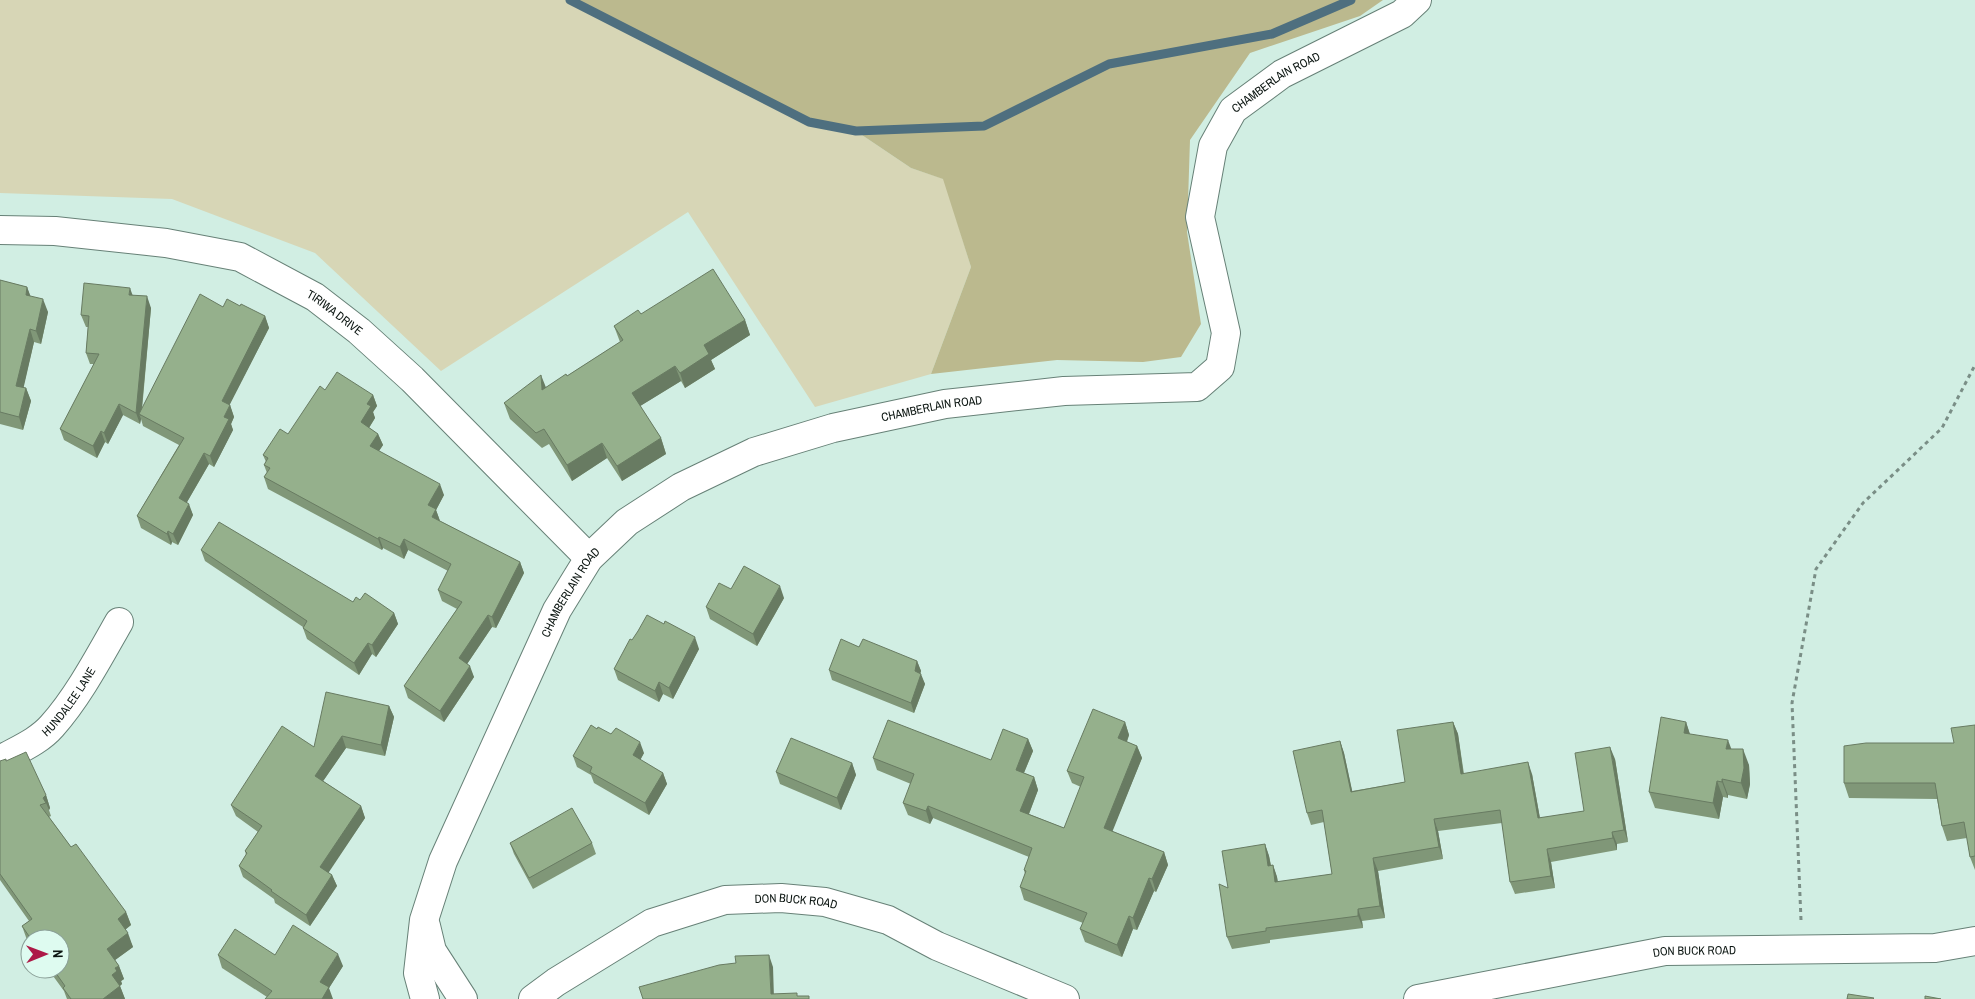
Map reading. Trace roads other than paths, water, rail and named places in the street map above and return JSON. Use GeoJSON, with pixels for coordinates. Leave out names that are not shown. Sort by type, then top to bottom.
{"type":"FeatureCollection","features":[{"type":"Feature","properties":{"kind":"street","name":"CHAMBERLAIN ROAD"},"geometry":{"type":"LineString","coordinates":[[425,999],[418,973],[424,920],[443,861],[557,610],[588,558],[627,522],[681,487],[754,452],[833,428],[945,404],[1064,391],[1197,387],[1220,367],[1226,333],[1200,217],[1213,146],[1233,110],[1282,74],[1402,14],[1417,0]]}},
{"type":"Feature","properties":{"kind":"street","name":"TIRIWA DRIVE"},"geometry":{"type":"LineString","coordinates":[[0,230],[56,231],[166,243],[240,257],[315,298],[359,331],[412,379],[588,558]]}},
{"type":"Feature","properties":{"kind":"street","name":"HUNDALEE LANE"},"geometry":{"type":"LineString","coordinates":[[0,760],[31,743],[51,727],[88,676],[119,622]]}},
{"type":"Feature","properties":{"kind":"street","name":"DON BUCK ROAD"},"geometry":{"type":"LineString","coordinates":[[533,999],[556,982],[652,923],[725,900],[781,898],[825,902],[888,920],[937,946],[1065,999]]}},
{"type":"Feature","properties":{"kind":"street"},"geometry":{"type":"LineString","coordinates":[[424,920],[432,950],[463,999]]}},
{"type":"Feature","properties":{"kind":"street","name":"DON BUCK ROAD"},"geometry":{"type":"LineString","coordinates":[[1418,999],[1665,951],[1935,948],[1975,942]]}},
{"type":"Feature","properties":{"kind":"waterway"},"geometry":{"type":"LineString","coordinates":[[570,0],[809,122],[856,131],[984,126],[1109,64],[1272,34],[1351,0]]}}]}
